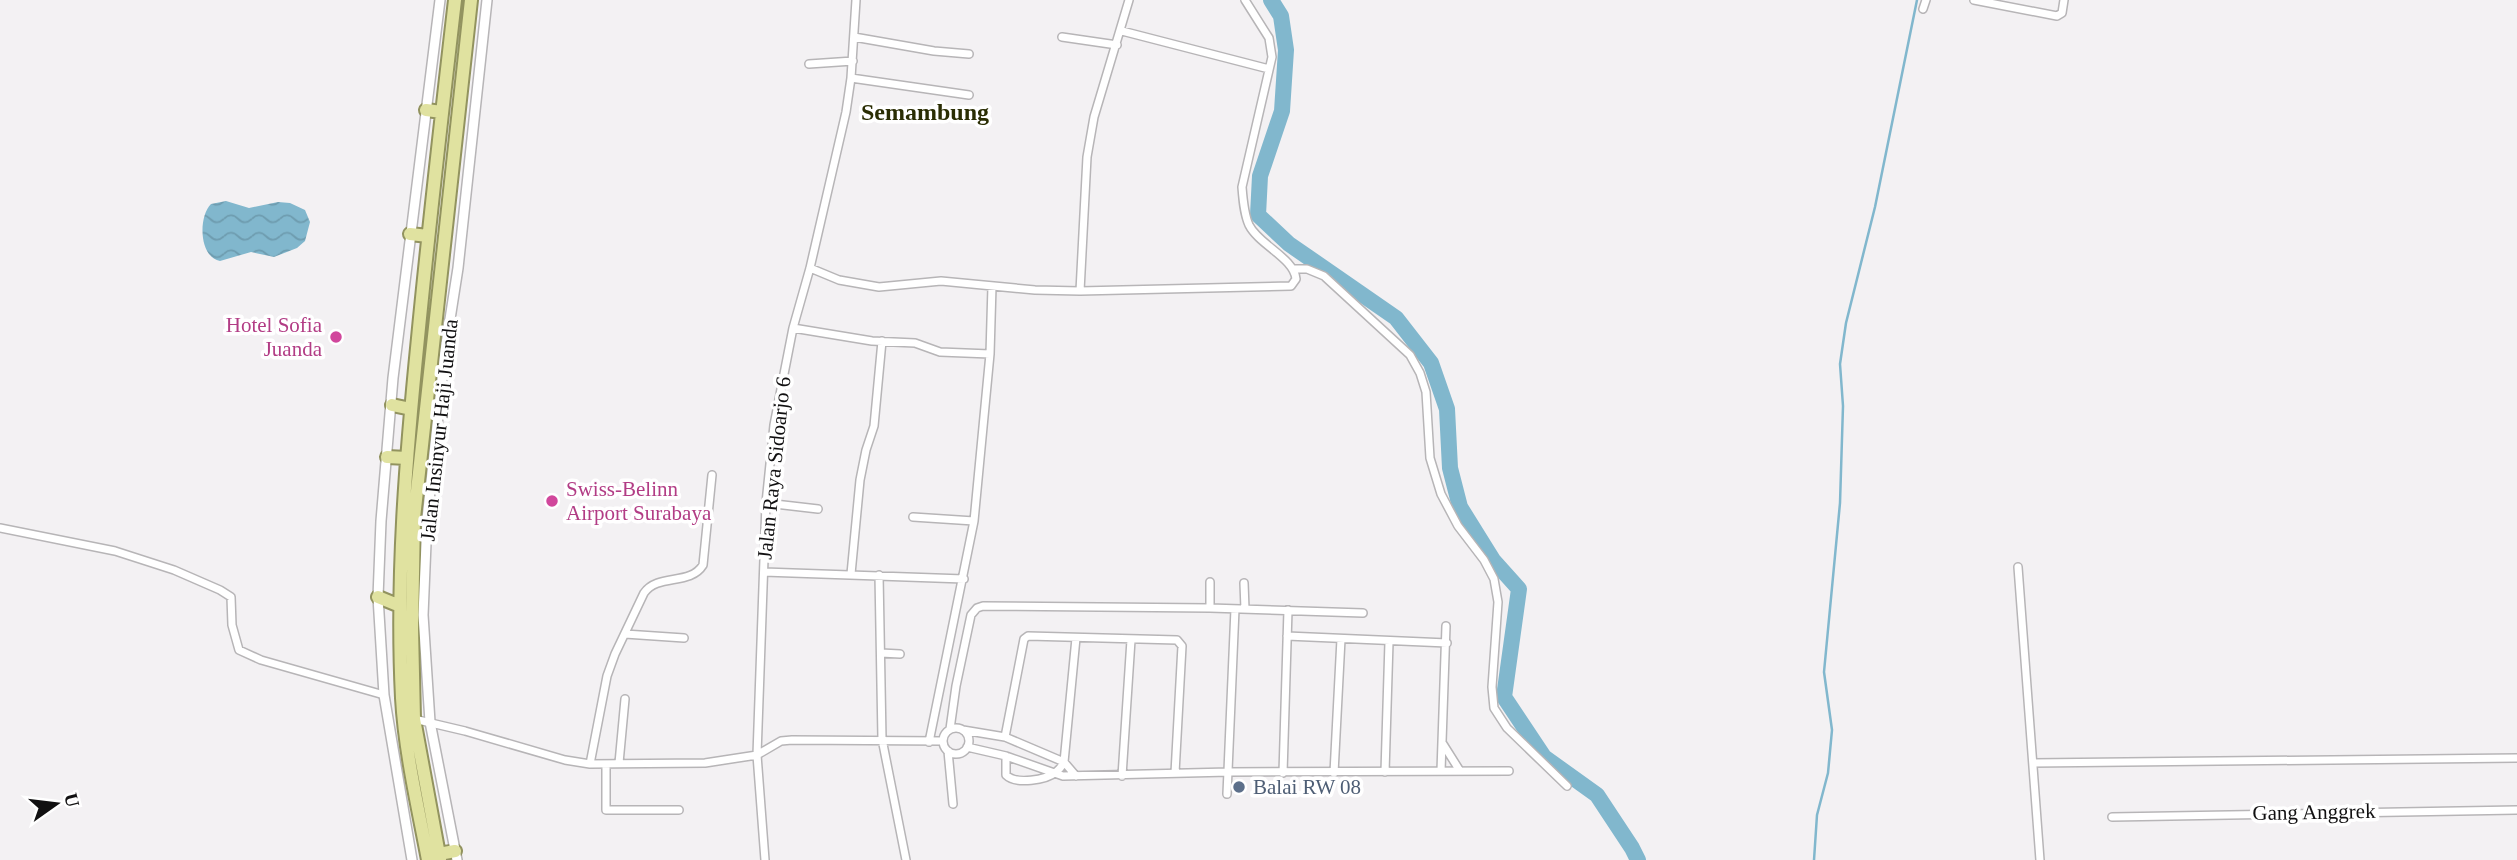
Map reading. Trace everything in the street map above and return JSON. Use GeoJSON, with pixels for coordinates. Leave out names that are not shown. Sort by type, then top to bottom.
{"type":"FeatureCollection","features":[{"type":"Feature","properties":{"kind":"highway","name":"Jalan Insinyur Haji Juanda"},"geometry":{"type":"LineString","coordinates":[[436,858],[402,701],[400,606],[411,409],[455,0]]}},
{"type":"Feature","properties":{"kind":"highway","name":"Jalan Insinyur Haji Juanda"},"geometry":{"type":"LineString","coordinates":[[416,764],[412,629],[420,519],[471,0]]}},
{"type":"Feature","properties":{"kind":"highway"},"geometry":{"type":"LineString","coordinates":[[426,110],[442,112]]}},
{"type":"Feature","properties":{"kind":"highway"},"geometry":{"type":"LineString","coordinates":[[410,234],[428,236]]}},
{"type":"Feature","properties":{"kind":"highway"},"geometry":{"type":"LineString","coordinates":[[392,405],[411,409]]}},
{"type":"Feature","properties":{"kind":"highway"},"geometry":{"type":"LineString","coordinates":[[387,457],[407,458]]}},
{"type":"Feature","properties":{"kind":"highway"},"geometry":{"type":"LineString","coordinates":[[378,597],[400,606]]}},
{"type":"Feature","properties":{"kind":"highway"},"geometry":{"type":"LineString","coordinates":[[436,858],[456,855]]}},
{"type":"Feature","properties":{"kind":"street"},"geometry":{"type":"LineString","coordinates":[[412,860],[384,695],[378,597],[381,521],[392,405],[410,234],[440,0]]}},
{"type":"Feature","properties":{"kind":"street","name":"Jalan Insinyur Haji Juanda"},"geometry":{"type":"LineString","coordinates":[[456,855],[430,722],[420,519],[458,268],[487,0]]}},
{"type":"Feature","properties":{"kind":"street","name":"Jalan Raya Sidoarjo 6"},"geometry":{"type":"LineString","coordinates":[[765,860],[757,755],[766,503],[774,425],[793,328],[810,268],[846,113],[853,61],[856,0]]}},
{"type":"Feature","properties":{"kind":"street"},"geometry":{"type":"LineString","coordinates":[[1080,285],[1087,158],[1094,117],[1122,31],[1129,0]]}},
{"type":"Feature","properties":{"kind":"street"},"geometry":{"type":"LineString","coordinates":[[810,268],[839,280],[879,287],[941,281],[992,286],[1287,287],[1295,281],[1293,269],[1258,237],[1250,225],[1243,197],[1242,187],[1272,57],[1269,38],[1245,0]]}},
{"type":"Feature","properties":{"kind":"street"},"geometry":{"type":"LineString","coordinates":[[1923,9],[1926,0]]}},
{"type":"Feature","properties":{"kind":"street"},"geometry":{"type":"LineString","coordinates":[[1974,0],[2014,3],[2060,16],[2064,0]]}},
{"type":"Feature","properties":{"kind":"street"},"geometry":{"type":"LineString","coordinates":[[1122,31],[1269,69]]}},
{"type":"Feature","properties":{"kind":"street"},"geometry":{"type":"LineString","coordinates":[[853,37],[934,51],[970,54]]}},
{"type":"Feature","properties":{"kind":"street"},"geometry":{"type":"LineString","coordinates":[[1062,37],[1117,45]]}},
{"type":"Feature","properties":{"kind":"street"},"geometry":{"type":"LineString","coordinates":[[808,64],[853,61]]}},
{"type":"Feature","properties":{"kind":"street"},"geometry":{"type":"LineString","coordinates":[[851,78],[969,95]]}},
{"type":"Feature","properties":{"kind":"street"},"geometry":{"type":"LineString","coordinates":[[1293,269],[1307,269],[1324,275],[1410,355],[1420,373],[1426,392],[1430,458],[1441,494],[1458,526],[1484,559],[1494,579],[1498,602],[1492,687],[1494,708],[1507,728],[1567,786]]}},
{"type":"Feature","properties":{"kind":"street"},"geometry":{"type":"LineString","coordinates":[[929,742],[974,521],[990,354],[992,286]]}},
{"type":"Feature","properties":{"kind":"street"},"geometry":{"type":"LineString","coordinates":[[793,328],[915,343],[940,352],[990,354]]}},
{"type":"Feature","properties":{"kind":"street"},"geometry":{"type":"LineString","coordinates":[[852,574],[860,480],[874,426],[882,341]]}},
{"type":"Feature","properties":{"kind":"street"},"geometry":{"type":"LineString","coordinates":[[590,764],[607,676],[649,587],[657,582],[691,576],[702,569],[712,475]]}},
{"type":"Feature","properties":{"kind":"street"},"geometry":{"type":"LineString","coordinates":[[766,503],[818,509]]}},
{"type":"Feature","properties":{"kind":"street"},"geometry":{"type":"LineString","coordinates":[[913,517],[974,521]]}},
{"type":"Feature","properties":{"kind":"street"},"geometry":{"type":"LineString","coordinates":[[0,528],[115,551],[174,570],[224,592],[231,600],[232,625],[239,650],[261,660],[384,695]]}},
{"type":"Feature","properties":{"kind":"street"},"geometry":{"type":"LineString","coordinates":[[2018,567],[2040,860]]}},
{"type":"Feature","properties":{"kind":"street"},"geometry":{"type":"LineString","coordinates":[[764,572],[964,579]]}},
{"type":"Feature","properties":{"kind":"street"},"geometry":{"type":"LineString","coordinates":[[879,575],[882,739],[906,860]]}},
{"type":"Feature","properties":{"kind":"street"},"geometry":{"type":"LineString","coordinates":[[1210,582],[1210,608]]}},
{"type":"Feature","properties":{"kind":"street"},"geometry":{"type":"LineString","coordinates":[[1244,583],[1245,609]]}},
{"type":"Feature","properties":{"kind":"street"},"geometry":{"type":"LineString","coordinates":[[953,804],[948,751],[943,741],[950,729],[971,615],[977,608],[1210,608],[1363,613]]}},
{"type":"Feature","properties":{"kind":"street"},"geometry":{"type":"LineString","coordinates":[[1227,794],[1235,609]]}},
{"type":"Feature","properties":{"kind":"street"},"geometry":{"type":"LineString","coordinates":[[1283,773],[1288,610]]}},
{"type":"Feature","properties":{"kind":"street"},"geometry":{"type":"LineString","coordinates":[[1441,771],[1446,626]]}},
{"type":"Feature","properties":{"kind":"street"},"geometry":{"type":"LineString","coordinates":[[625,634],[684,638]]}},
{"type":"Feature","properties":{"kind":"street"},"geometry":{"type":"LineString","coordinates":[[1005,737],[1024,639],[1032,634],[1076,638],[1177,640],[1182,646],[1175,773]]}},
{"type":"Feature","properties":{"kind":"street"},"geometry":{"type":"LineString","coordinates":[[1287,636],[1447,643]]}},
{"type":"Feature","properties":{"kind":"street"},"geometry":{"type":"LineString","coordinates":[[1006,756],[1006,775],[1009,779],[1039,779],[1056,773],[1064,762],[1076,638]]}},
{"type":"Feature","properties":{"kind":"street"},"geometry":{"type":"LineString","coordinates":[[1334,773],[1341,639]]}},
{"type":"Feature","properties":{"kind":"street"},"geometry":{"type":"LineString","coordinates":[[1122,776],[1131,640]]}},
{"type":"Feature","properties":{"kind":"street"},"geometry":{"type":"LineString","coordinates":[[1385,772],[1389,642]]}},
{"type":"Feature","properties":{"kind":"street"},"geometry":{"type":"LineString","coordinates":[[881,653],[900,654]]}},
{"type":"Feature","properties":{"kind":"street"},"geometry":{"type":"LineString","coordinates":[[619,763],[625,699]]}},
{"type":"Feature","properties":{"kind":"street"},"geometry":{"type":"LineString","coordinates":[[414,719],[553,757],[590,764],[682,765],[757,755],[781,741],[943,741]]}},
{"type":"Feature","properties":{"kind":"street"},"geometry":{"type":"LineString","coordinates":[[950,729],[1005,737],[1064,762],[1076,776]]}},
{"type":"Feature","properties":{"kind":"street"},"geometry":{"type":"LineString","coordinates":[[962,730],[968,738],[967,747]]}},
{"type":"Feature","properties":{"kind":"street"},"geometry":{"type":"LineString","coordinates":[[1442,744],[1460,771]]}},
{"type":"Feature","properties":{"kind":"street"},"geometry":{"type":"LineString","coordinates":[[948,751],[958,753],[967,747],[1006,756],[1063,776],[1228,772],[1509,771]]}},
{"type":"Feature","properties":{"kind":"street"},"geometry":{"type":"LineString","coordinates":[[2033,764],[2517,758]]}},
{"type":"Feature","properties":{"kind":"street"},"geometry":{"type":"LineString","coordinates":[[606,764],[606,810],[679,810]]}},
{"type":"Feature","properties":{"kind":"street","name":"Gang Anggrek"},"geometry":{"type":"LineString","coordinates":[[2112,817],[2517,810]]}},
{"type":"Feature","properties":{"kind":"water"},"geometry":{"type":"Polygon","coordinates":[[[226,201],[249,208],[278,202],[290,203],[305,210],[310,222],[305,241],[297,248],[274,257],[251,252],[220,261],[213,258],[204,245],[204,218],[211,204],[226,201]]]}},
{"type":"Feature","properties":{"kind":"waterway"},"geometry":{"type":"LineString","coordinates":[[1271,0],[1281,16],[1286,50],[1282,111],[1260,176],[1258,215],[1289,244],[1396,318],[1431,363],[1447,409],[1450,468],[1460,507],[1493,560],[1519,589],[1504,697],[1544,757],[1597,795],[1638,860]]}},
{"type":"Feature","properties":{"kind":"waterway"},"geometry":{"type":"LineString","coordinates":[[1814,860],[1817,815],[1828,773],[1832,730],[1824,672],[1840,503],[1843,406],[1840,364],[1846,323],[1875,207],[1917,0]]}},
{"type":"Feature","properties":{"kind":"place","name":"Hotel Sofia Juanda"},"geometry":{"type":"Point","coordinates":[336,337]}},
{"type":"Feature","properties":{"kind":"place","name":"Swiss-Belinn Airport Surabaya"},"geometry":{"type":"Point","coordinates":[552,501]}},
{"type":"Feature","properties":{"kind":"place","name":"Balai RW 08"},"geometry":{"type":"Point","coordinates":[1239,787]}},
{"type":"Feature","properties":{"kind":"district","name":"Semambung"},"geometry":{"type":"Point","coordinates":[925,112]}}]}
